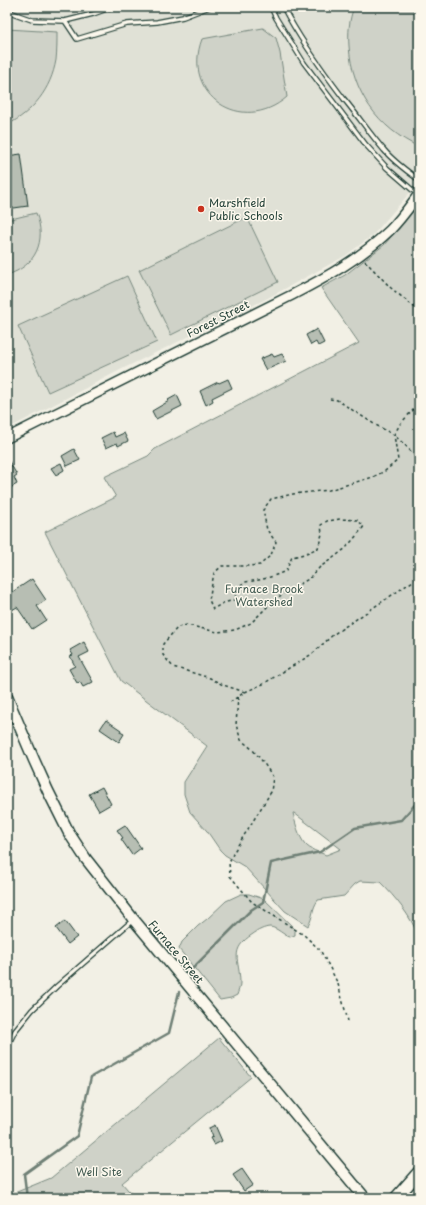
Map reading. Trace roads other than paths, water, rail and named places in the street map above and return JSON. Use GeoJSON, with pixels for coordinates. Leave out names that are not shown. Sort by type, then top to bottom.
{"type":"FeatureCollection","features":[{"type":"Feature","properties":{"kind":"main road","name":"Furnace Street"},"geometry":{"type":"LineString","coordinates":[[7,697],[38,770],[69,833],[86,859],[134,920],[365,1198]]}},
{"type":"Feature","properties":{"kind":"main road"},"geometry":{"type":"LineString","coordinates":[[396,1198],[419,1172]]}},
{"type":"Feature","properties":{"kind":"street","name":"Forest Street"},"geometry":{"type":"LineString","coordinates":[[7,438],[303,290],[336,271],[360,256],[390,229],[419,195]]}},
{"type":"Feature","properties":{"kind":"lane"},"geometry":{"type":"LineString","coordinates":[[7,11],[32,20],[65,21],[93,14],[112,7]]}},
{"type":"Feature","properties":{"kind":"lane"},"geometry":{"type":"LineString","coordinates":[[65,21],[77,39],[127,24],[157,22],[183,17],[209,7]]}},
{"type":"Feature","properties":{"kind":"lane"},"geometry":{"type":"LineString","coordinates":[[271,7],[276,18],[304,63],[366,145],[387,168],[419,195]]}},
{"type":"Feature","properties":{"kind":"lane"},"geometry":{"type":"LineString","coordinates":[[283,7],[305,46],[322,71],[367,130],[388,154],[419,180]]}},
{"type":"Feature","properties":{"kind":"lane"},"geometry":{"type":"LineString","coordinates":[[7,1047],[15,1031],[32,1010],[63,981],[134,920]]}},
{"type":"Feature","properties":{"kind":"waterway"},"geometry":{"type":"LineString","coordinates":[[192,969],[251,910],[263,902],[271,863],[320,852],[355,828],[401,820],[419,800]]}},
{"type":"Feature","properties":{"kind":"waterway"},"geometry":{"type":"LineString","coordinates":[[27,1198],[24,1174],[77,1136],[91,1077],[169,1033],[179,992]]}},
{"type":"Feature","properties":{"kind":"place","name":"Marshfield Public Schools"},"geometry":{"type":"Point","coordinates":[201,209]}},
{"type":"Feature","properties":{"kind":"park label","name":"Furnace Brook Watershed"},"geometry":{"type":"Point","coordinates":[264,595]}},
{"type":"Feature","properties":{"kind":"park label","name":"Well Site"},"geometry":{"type":"Point","coordinates":[99,1172]}}]}
